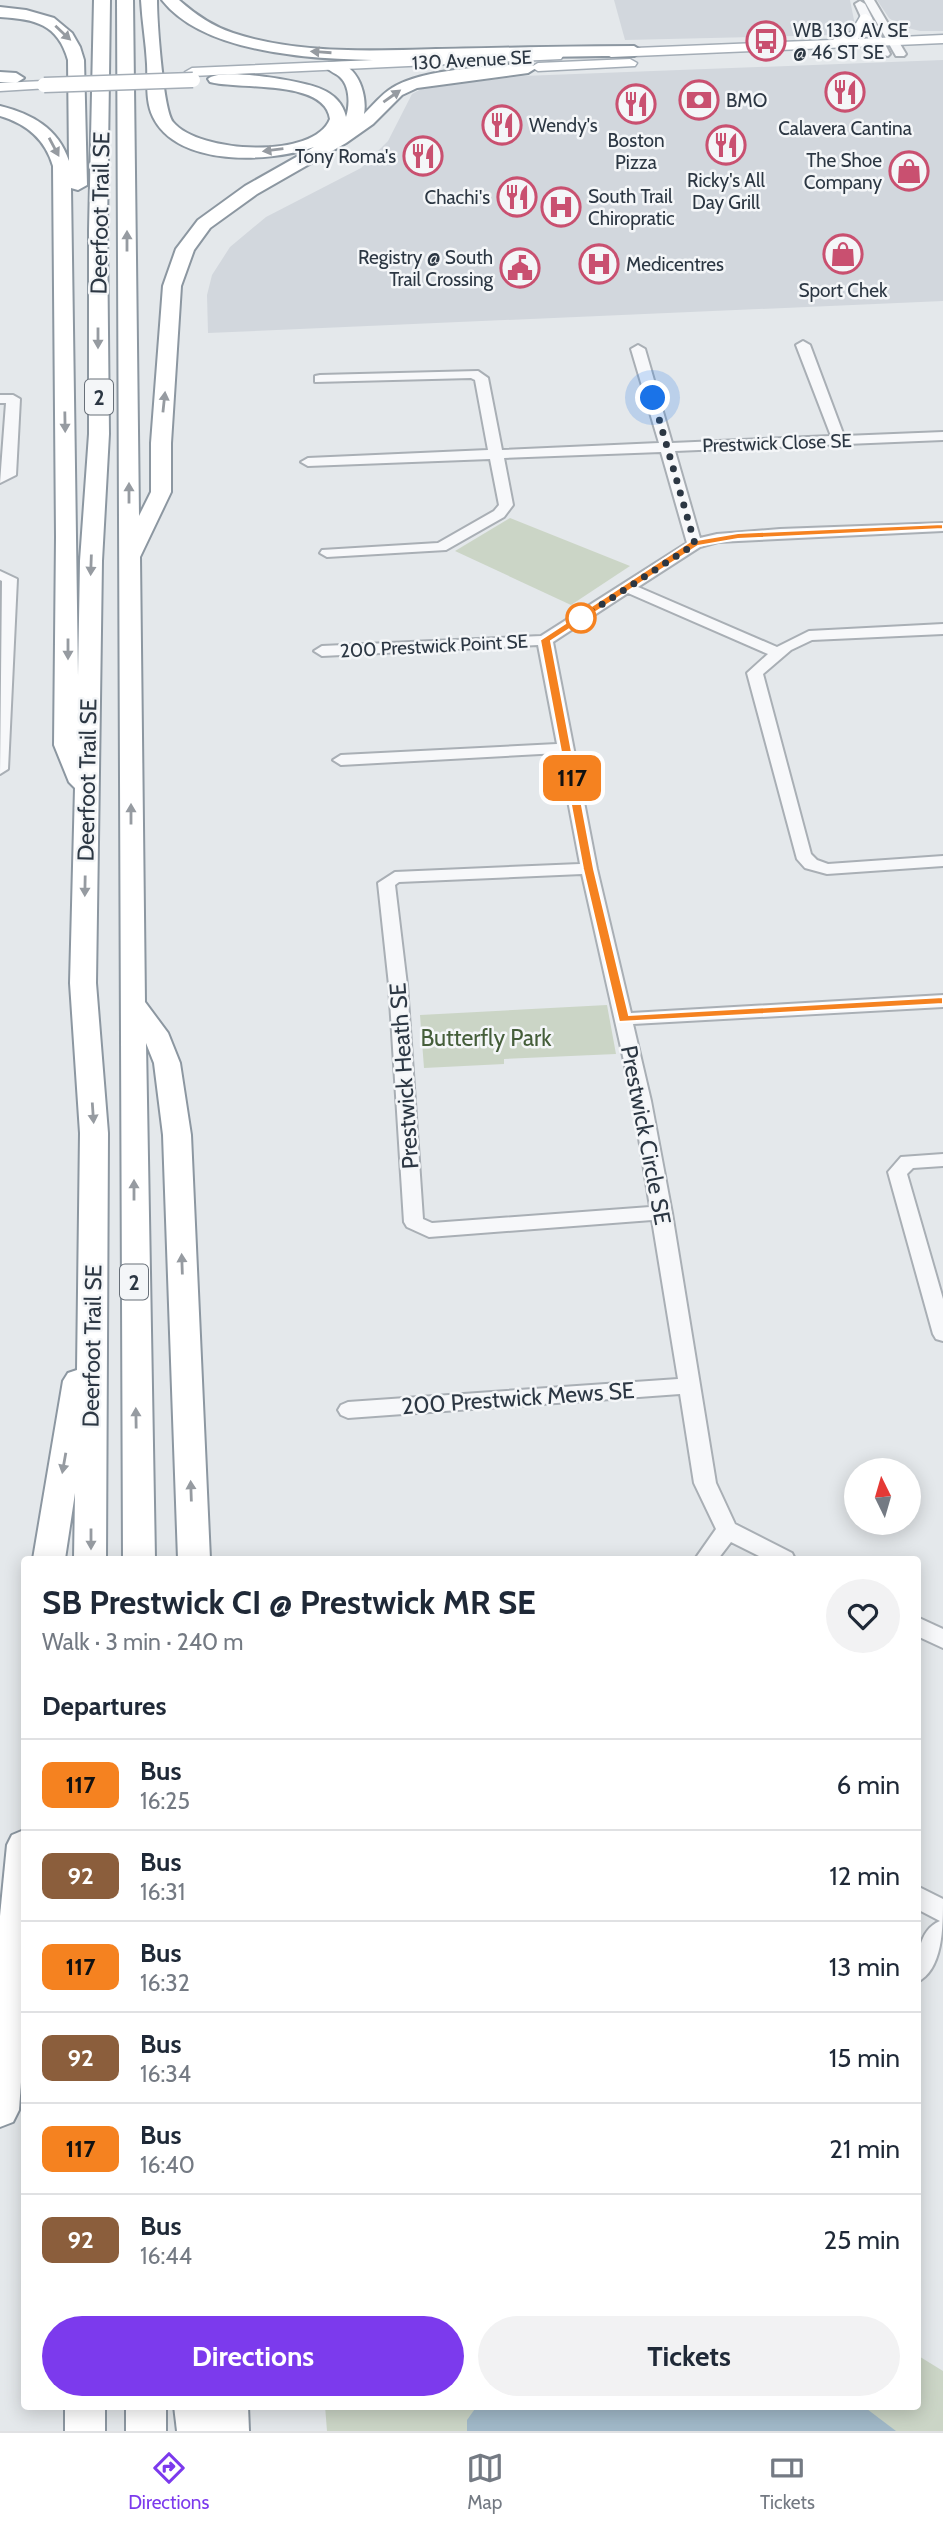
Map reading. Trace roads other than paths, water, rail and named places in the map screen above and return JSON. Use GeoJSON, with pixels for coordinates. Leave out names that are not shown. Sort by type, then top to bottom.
{"type":"FeatureCollection","features":[{"type":"Feature","properties":{"kind":"highway","name":"Deerfoot Trail SE"},"geometry":{"type":"LineString","coordinates":[[90,1556],[94,1133],[83,983],[91,561],[99,434],[87,217],[101,157],[102,0]]}},
{"type":"Feature","properties":{"kind":"highway","name":"Deerfoot Trail SE"},"geometry":{"type":"LineString","coordinates":[[125,0],[139,1556]]}},
{"type":"Feature","properties":{"kind":"highway"},"geometry":{"type":"LineString","coordinates":[[149,0],[156,108],[167,127],[182,138],[218,150],[272,151],[317,140],[334,128],[338,121],[339,114],[332,102],[306,89],[216,79]]}},
{"type":"Feature","properties":{"kind":"highway"},"geometry":{"type":"LineString","coordinates":[[170,0],[176,8],[196,22],[217,31],[293,49],[407,54],[634,51]]}},
{"type":"Feature","properties":{"kind":"highway"},"geometry":{"type":"LineString","coordinates":[[0,12],[27,15],[50,22],[71,41],[76,60],[87,217]]}},
{"type":"Feature","properties":{"kind":"highway"},"geometry":{"type":"LineString","coordinates":[[129,561],[161,492],[161,443],[172,286],[185,250],[204,224],[217,212],[340,139],[367,120],[386,98],[412,84],[454,76],[528,68]]}},
{"type":"Feature","properties":{"kind":"highway"},"geometry":{"type":"LineString","coordinates":[[340,139],[357,116],[358,107],[341,71]]}},
{"type":"Feature","properties":{"kind":"highway"},"geometry":{"type":"LineString","coordinates":[[0,111],[26,121],[46,133],[55,145],[62,166],[67,537],[66,745],[86,793]]}},
{"type":"Feature","properties":{"kind":"highway"},"geometry":{"type":"LineString","coordinates":[[134,1005],[155,1033],[167,1063],[177,1135],[194,1556]]}},
{"type":"Feature","properties":{"kind":"highway"},"geometry":{"type":"LineString","coordinates":[[50,1556],[93,1299]]}},
{"type":"Feature","properties":{"kind":"highway"},"geometry":{"type":"LineString","coordinates":[[0,2110],[21,1878]]}},
{"type":"Feature","properties":{"kind":"highway"},"geometry":{"type":"LineString","coordinates":[[85,2410],[85,2431]]}},
{"type":"Feature","properties":{"kind":"highway"},"geometry":{"type":"LineString","coordinates":[[146,2410],[146,2431]]}},
{"type":"Feature","properties":{"kind":"highway"},"geometry":{"type":"LineString","coordinates":[[194,2410],[197,2431]]}},
{"type":"Feature","properties":{"kind":"highway"},"geometry":{"type":"LineString","coordinates":[[228,2410],[229,2431]]}},
{"type":"Feature","properties":{"kind":"main road"},"geometry":{"type":"LineString","coordinates":[[823,44],[856,35],[866,18]]}},
{"type":"Feature","properties":{"kind":"main road"},"geometry":{"type":"LineString","coordinates":[[886,26],[911,34],[943,38]]}},
{"type":"Feature","properties":{"kind":"main road","name":"130 Avenue SE"},"geometry":{"type":"LineString","coordinates":[[0,86],[44,81],[528,68],[887,48],[943,38]]}},
{"type":"Feature","properties":{"kind":"main road","name":"130 Avenue SE"},"geometry":{"type":"LineString","coordinates":[[192,76],[216,79],[634,51],[823,44],[943,53]]}},
{"type":"Feature","properties":{"kind":"main road"},"geometry":{"type":"LineString","coordinates":[[392,72],[533,61],[887,48]]}},
{"type":"Feature","properties":{"kind":"main road","name":"130 Avenue SE"},"geometry":{"type":"LineString","coordinates":[[5,78],[44,81]]}},
{"type":"Feature","properties":{"kind":"street"},"geometry":{"type":"LineString","coordinates":[[858,0],[866,18],[887,48]]}},
{"type":"Feature","properties":{"kind":"street"},"geometry":{"type":"LineString","coordinates":[[869,0],[886,26],[887,48]]}},
{"type":"Feature","properties":{"kind":"street"},"geometry":{"type":"LineString","coordinates":[[803,345],[839,440]]}},
{"type":"Feature","properties":{"kind":"street"},"geometry":{"type":"LineString","coordinates":[[309,462],[668,447],[638,349]]}},
{"type":"Feature","properties":{"kind":"street"},"geometry":{"type":"LineString","coordinates":[[320,379],[473,373],[481,378],[506,505],[499,514],[442,547],[327,553]]}},
{"type":"Feature","properties":{"kind":"street"},"geometry":{"type":"LineString","coordinates":[[0,399],[12,399],[9,475],[0,479]]}},
{"type":"Feature","properties":{"kind":"street","name":"Prestwick Close SE"},"geometry":{"type":"LineString","coordinates":[[695,544],[668,447],[943,436]]}},
{"type":"Feature","properties":{"kind":"street"},"geometry":{"type":"LineString","coordinates":[[545,640],[695,544],[717,538],[780,533],[943,527]]}},
{"type":"Feature","properties":{"kind":"street"},"geometry":{"type":"LineString","coordinates":[[0,575],[10,579],[0,769]]}},
{"type":"Feature","properties":{"kind":"street"},"geometry":{"type":"LineString","coordinates":[[629,588],[778,653]]}},
{"type":"Feature","properties":{"kind":"street"},"geometry":{"type":"LineString","coordinates":[[943,629],[809,636],[778,653],[755,673],[803,855],[811,864],[827,869],[943,861]]}},
{"type":"Feature","properties":{"kind":"street","name":"200 Prestwick Point SE"},"geometry":{"type":"LineString","coordinates":[[322,651],[545,640]]}},
{"type":"Feature","properties":{"kind":"street","name":"Prestwick Circle SE"},"geometry":{"type":"LineString","coordinates":[[545,640],[589,869],[624,1020],[662,1213],[687,1386],[705,1483],[727,1530]]}},
{"type":"Feature","properties":{"kind":"street"},"geometry":{"type":"LineString","coordinates":[[341,760],[566,748]]}},
{"type":"Feature","properties":{"kind":"street","name":"Prestwick Heath SE"},"geometry":{"type":"LineString","coordinates":[[589,869],[395,877],[386,883],[398,985],[414,1222],[429,1230],[662,1213]]}},
{"type":"Feature","properties":{"kind":"street"},"geometry":{"type":"LineString","coordinates":[[624,1020],[943,1001]]}},
{"type":"Feature","properties":{"kind":"street"},"geometry":{"type":"LineString","coordinates":[[943,1160],[908,1163],[897,1172],[943,1334]]}},
{"type":"Feature","properties":{"kind":"street","name":"200 Prestwick Mews SE"},"geometry":{"type":"LineString","coordinates":[[348,1410],[687,1386]]}},
{"type":"Feature","properties":{"kind":"street"},"geometry":{"type":"LineString","coordinates":[[708,1556],[727,1530],[778,1556]]}},
{"type":"Feature","properties":{"kind":"street"},"geometry":{"type":"LineString","coordinates":[[921,1628],[943,1639]]}},
{"type":"Feature","properties":{"kind":"street"},"geometry":{"type":"LineString","coordinates":[[921,1898],[943,1912]]}},
{"type":"Feature","properties":{"kind":"street"},"geometry":{"type":"LineString","coordinates":[[921,1965],[943,1931]]}},
{"type":"Feature","properties":{"kind":"water"},"geometry":{"type":"Polygon","coordinates":[[[474,2410],[868,2410],[896,2431],[467,2431],[467,2420],[474,2410]]]}},
{"type":"Feature","properties":{"kind":"place","name":"WB 130 AV SE @ 46 ST SE"},"geometry":{"type":"Point","coordinates":[766,41]}},
{"type":"Feature","properties":{"kind":"place","name":"Calavera Cantina"},"geometry":{"type":"Point","coordinates":[845,92]}},
{"type":"Feature","properties":{"kind":"place","name":"BMO"},"geometry":{"type":"Point","coordinates":[699,100]}},
{"type":"Feature","properties":{"kind":"place","name":"Boston Pizza"},"geometry":{"type":"Point","coordinates":[636,104]}},
{"type":"Feature","properties":{"kind":"place","name":"Wendy's"},"geometry":{"type":"Point","coordinates":[502,125]}},
{"type":"Feature","properties":{"kind":"place","name":"Ricky's All Day Grill"},"geometry":{"type":"Point","coordinates":[726,145]}},
{"type":"Feature","properties":{"kind":"place","name":"Tony Roma's"},"geometry":{"type":"Point","coordinates":[423,156]}},
{"type":"Feature","properties":{"kind":"place","name":"The Shoe Company"},"geometry":{"type":"Point","coordinates":[909,171]}},
{"type":"Feature","properties":{"kind":"place","name":"Chachi's"},"geometry":{"type":"Point","coordinates":[517,197]}},
{"type":"Feature","properties":{"kind":"place","name":"South Trail Chiropratic"},"geometry":{"type":"Point","coordinates":[561,207]}},
{"type":"Feature","properties":{"kind":"place","name":"Sport Chek"},"geometry":{"type":"Point","coordinates":[843,254]}},
{"type":"Feature","properties":{"kind":"place","name":"Medicentres"},"geometry":{"type":"Point","coordinates":[599,264]}},
{"type":"Feature","properties":{"kind":"place","name":"Registry @ South Trail Crossing"},"geometry":{"type":"Point","coordinates":[520,268]}},
{"type":"Feature","properties":{"kind":"park label","name":"Butterfly Park"},"geometry":{"type":"Point","coordinates":[486,1038]}}]}
